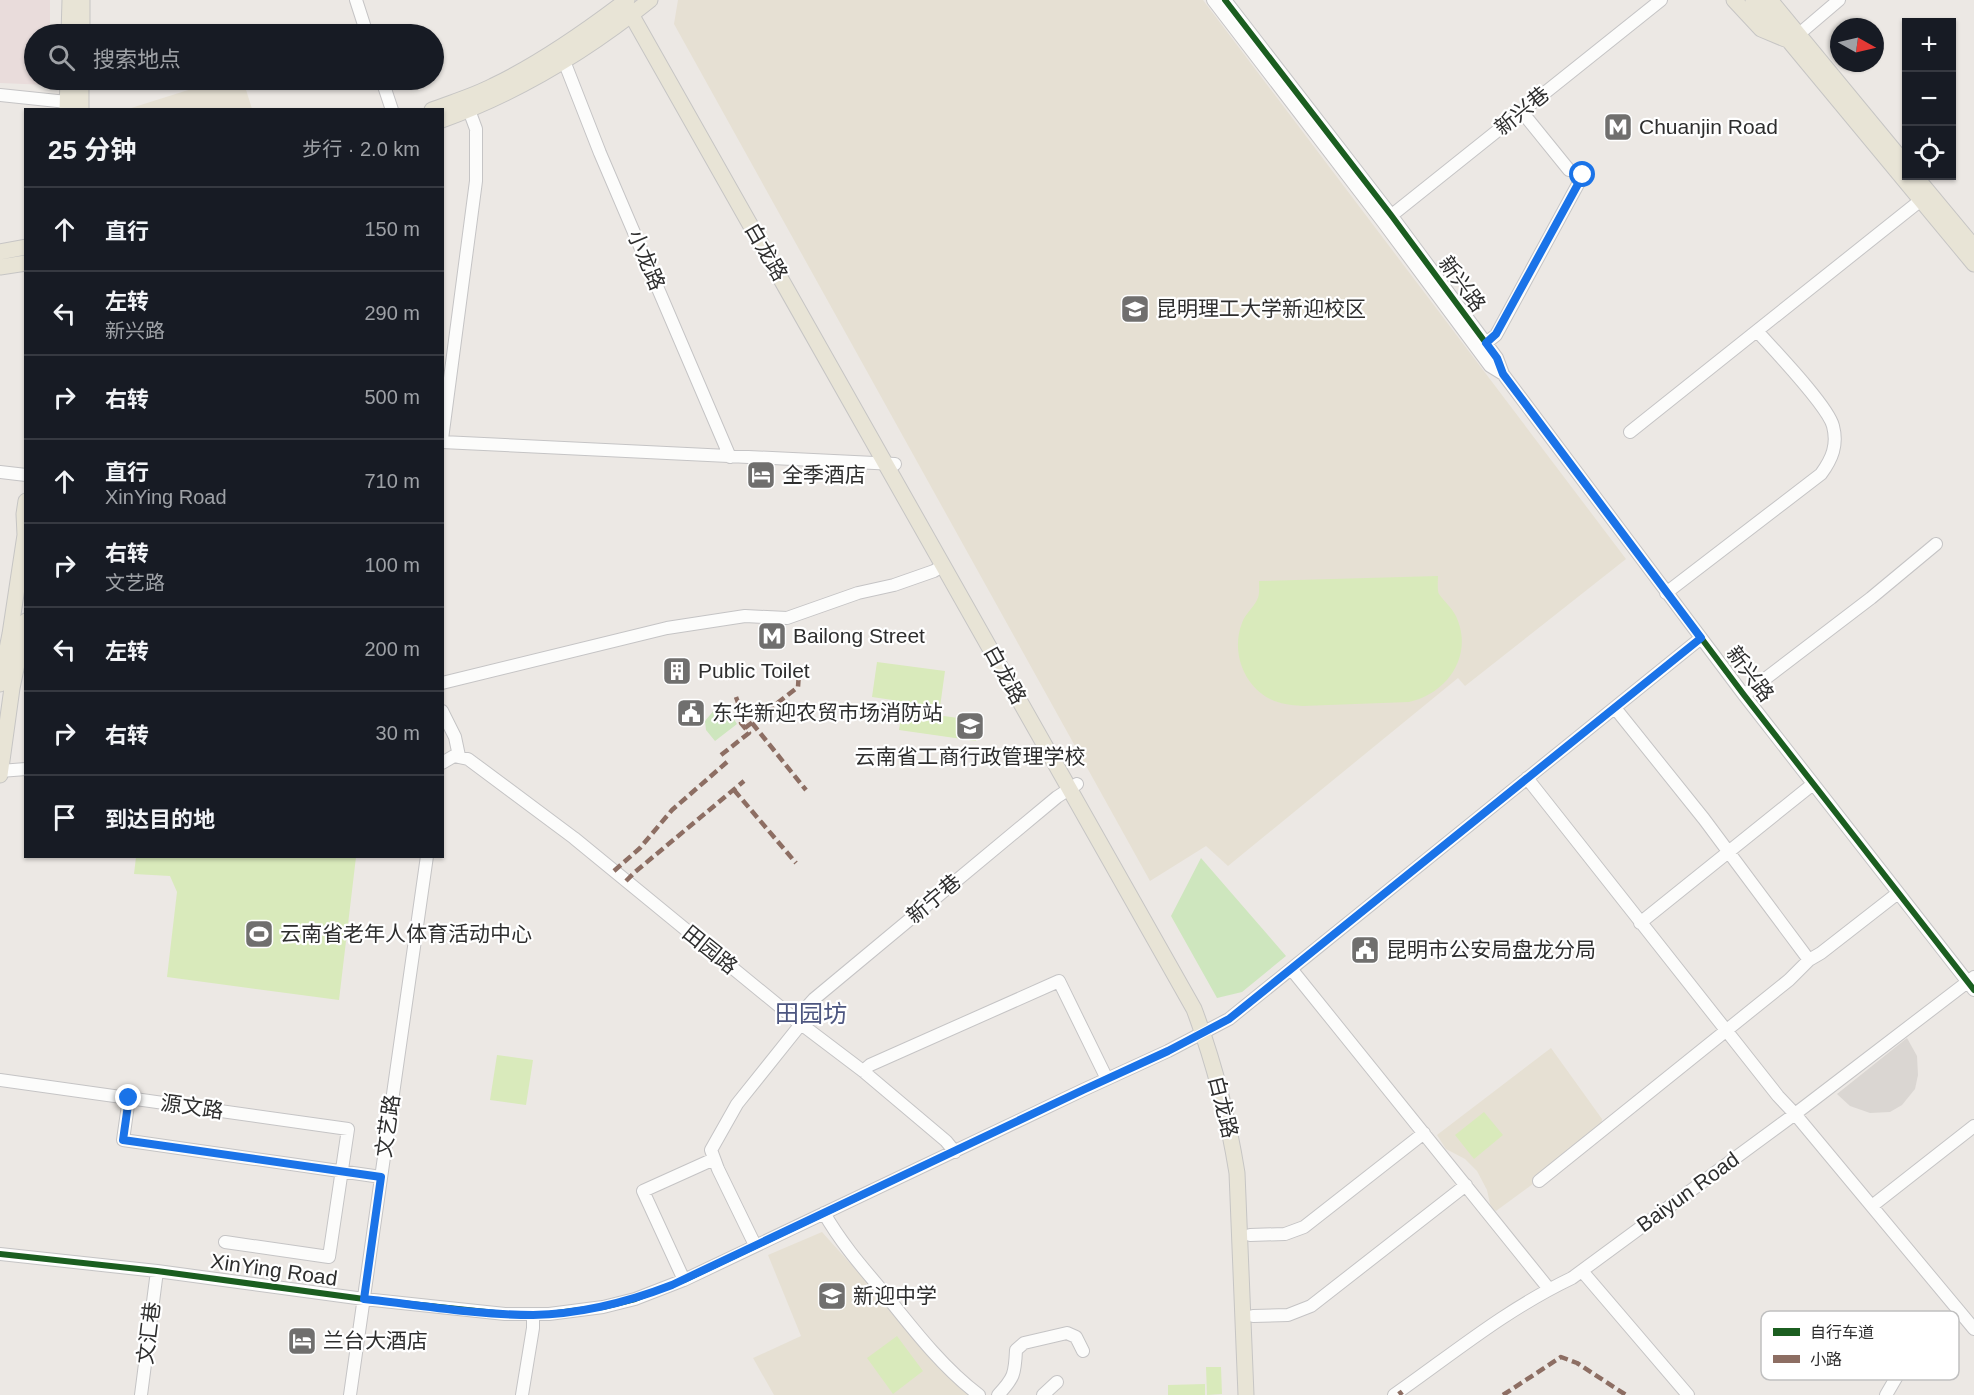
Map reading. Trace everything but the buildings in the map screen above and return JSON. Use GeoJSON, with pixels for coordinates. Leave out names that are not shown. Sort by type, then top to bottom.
{"type":"FeatureCollection","features":[{"type":"Feature","properties":{"kind":"main road"},"geometry":{"type":"LineString","coordinates":[[69,24],[70,0]]}},
{"type":"Feature","properties":{"kind":"main road"},"geometry":{"type":"LineString","coordinates":[[82,0],[82,24]]}},
{"type":"Feature","properties":{"kind":"main road"},"geometry":{"type":"LineString","coordinates":[[1734,0],[1761,29],[1795,38]]}},
{"type":"Feature","properties":{"kind":"main road"},"geometry":{"type":"LineString","coordinates":[[1753,0],[1795,38],[1902,160]]}},
{"type":"Feature","properties":{"kind":"main road"},"geometry":{"type":"LineString","coordinates":[[1770,0],[1795,38],[1921,200],[1974,264]]}},
{"type":"Feature","properties":{"kind":"main road"},"geometry":{"type":"LineString","coordinates":[[444,119],[469,110],[564,61],[632,4]]}},
{"type":"Feature","properties":{"kind":"main road"},"geometry":{"type":"LineString","coordinates":[[437,108],[492,87],[519,73],[632,4]]}},
{"type":"Feature","properties":{"kind":"main road","name":"白龙路"},"geometry":{"type":"LineString","coordinates":[[632,4],[1073,787],[1207,1031],[1241,1141],[1247,1172],[1255,1395]]}},
{"type":"Feature","properties":{"kind":"main road"},"geometry":{"type":"LineString","coordinates":[[67,106],[68,90]]}},
{"type":"Feature","properties":{"kind":"main road"},"geometry":{"type":"LineString","coordinates":[[81,90],[81,108]]}},
{"type":"Feature","properties":{"kind":"main road"},"geometry":{"type":"LineString","coordinates":[[1919,180],[1974,247]]}},
{"type":"Feature","properties":{"kind":"main road"},"geometry":{"type":"LineString","coordinates":[[0,252],[24,247]]}},
{"type":"Feature","properties":{"kind":"main road"},"geometry":{"type":"LineString","coordinates":[[0,267],[24,262]]}},
{"type":"Feature","properties":{"kind":"main road","name":"白龙路"},"geometry":{"type":"LineString","coordinates":[[891,464],[942,566],[1073,787]]}},
{"type":"Feature","properties":{"kind":"main road"},"geometry":{"type":"LineString","coordinates":[[0,775],[12,688],[13,650],[24,545]]}},
{"type":"Feature","properties":{"kind":"main road"},"geometry":{"type":"LineString","coordinates":[[0,684],[24,625]]}},
{"type":"Feature","properties":{"kind":"main road","name":"白龙路"},"geometry":{"type":"LineString","coordinates":[[1207,1031],[1237,1173],[1246,1395]]}},
{"type":"Feature","properties":{"kind":"street"},"geometry":{"type":"LineString","coordinates":[[356,0],[364,24]]}},
{"type":"Feature","properties":{"kind":"street","name":"新兴路"},"geometry":{"type":"LineString","coordinates":[[1213,0],[1486,343],[1497,358],[1503,374],[1666,593],[1898,893],[1972,983]]}},
{"type":"Feature","properties":{"kind":"street","name":"新兴路"},"geometry":{"type":"LineString","coordinates":[[1226,0],[1387,218],[1490,366],[1503,374]]}},
{"type":"Feature","properties":{"kind":"street","name":"新兴巷"},"geometry":{"type":"LineString","coordinates":[[1387,218],[1661,0]]}},
{"type":"Feature","properties":{"kind":"street"},"geometry":{"type":"LineString","coordinates":[[1795,38],[1839,0]]}},
{"type":"Feature","properties":{"kind":"street","name":"小龙路"},"geometry":{"type":"LineString","coordinates":[[564,61],[614,186],[730,457]]}},
{"type":"Feature","properties":{"kind":"street"},"geometry":{"type":"LineString","coordinates":[[385,90],[391,108]]}},
{"type":"Feature","properties":{"kind":"street"},"geometry":{"type":"LineString","coordinates":[[0,95],[67,106]]}},
{"type":"Feature","properties":{"kind":"street"},"geometry":{"type":"LineString","coordinates":[[444,426],[476,181],[476,129],[469,110]]}},
{"type":"Feature","properties":{"kind":"street"},"geometry":{"type":"LineString","coordinates":[[1522,112],[1569,170]]}},
{"type":"Feature","properties":{"kind":"street"},"geometry":{"type":"LineString","coordinates":[[1486,343],[1496,334],[1583,175]]}},
{"type":"Feature","properties":{"kind":"street"},"geometry":{"type":"LineString","coordinates":[[1630,432],[1921,200]]}},
{"type":"Feature","properties":{"kind":"street"},"geometry":{"type":"LineString","coordinates":[[1666,593],[1821,474],[1832,460],[1835,440],[1831,418],[1757,330]]}},
{"type":"Feature","properties":{"kind":"street"},"geometry":{"type":"LineString","coordinates":[[444,441],[891,464]]}},
{"type":"Feature","properties":{"kind":"street"},"geometry":{"type":"LineString","coordinates":[[0,472],[24,476]]}},
{"type":"Feature","properties":{"kind":"street"},"geometry":{"type":"LineString","coordinates":[[1744,695],[1871,598],[1936,544]]}},
{"type":"Feature","properties":{"kind":"street"},"geometry":{"type":"LineString","coordinates":[[444,683],[667,628],[745,616],[787,618],[858,593],[894,585],[942,566]]}},
{"type":"Feature","properties":{"kind":"street","name":"XinYing Road"},"geometry":{"type":"LineString","coordinates":[[0,1254],[157,1271],[364,1299],[482,1312],[533,1315],[603,1307],[635,1299],[684,1280],[1168,1051],[1229,1019],[1701,638]]}},
{"type":"Feature","properties":{"kind":"street"},"geometry":{"type":"LineString","coordinates":[[1615,708],[1728,851],[1809,960]]}},
{"type":"Feature","properties":{"kind":"street"},"geometry":{"type":"LineString","coordinates":[[444,715],[455,737],[459,756],[454,756],[444,762]]}},
{"type":"Feature","properties":{"kind":"street","name":"田园路"},"geometry":{"type":"LineString","coordinates":[[459,756],[468,759],[574,838],[798,1022],[863,1071],[946,1140],[955,1152]]}},
{"type":"Feature","properties":{"kind":"street"},"geometry":{"type":"LineString","coordinates":[[0,771],[24,769]]}},
{"type":"Feature","properties":{"kind":"street"},"geometry":{"type":"LineString","coordinates":[[1527,778],[1778,1096],[1974,1329]]}},
{"type":"Feature","properties":{"kind":"street"},"geometry":{"type":"LineString","coordinates":[[1640,923],[1813,784]]}},
{"type":"Feature","properties":{"kind":"street","name":"新宁巷"},"geometry":{"type":"LineString","coordinates":[[714,1159],[711,1150],[737,1104],[814,999],[1048,805],[1073,787]]}},
{"type":"Feature","properties":{"kind":"street","name":"文艺路"},"geometry":{"type":"LineString","coordinates":[[350,1395],[427,858]]}},
{"type":"Feature","properties":{"kind":"street"},"geometry":{"type":"LineString","coordinates":[[1539,1180],[1726,1028],[1789,980],[1809,960],[1898,893]]}},
{"type":"Feature","properties":{"kind":"street"},"geometry":{"type":"LineString","coordinates":[[1292,970],[1549,1289]]}},
{"type":"Feature","properties":{"kind":"street"},"geometry":{"type":"LineString","coordinates":[[863,1071],[870,1065],[1059,981],[1107,1079]]}},
{"type":"Feature","properties":{"kind":"street","name":"Baiyun Road"},"geometry":{"type":"LineString","coordinates":[[1394,1395],[1482,1329],[1582,1271],[1972,983]]}},
{"type":"Feature","properties":{"kind":"street","name":"源文路"},"geometry":{"type":"LineString","coordinates":[[0,1080],[348,1129],[342,1171]]}},
{"type":"Feature","properties":{"kind":"street"},"geometry":{"type":"LineString","coordinates":[[129,1098],[123,1140],[381,1177]]}},
{"type":"Feature","properties":{"kind":"street"},"geometry":{"type":"LineString","coordinates":[[1872,1206],[1974,1126]]}},
{"type":"Feature","properties":{"kind":"street"},"geometry":{"type":"LineString","coordinates":[[1250,1235],[1285,1234],[1304,1227],[1424,1133]]}},
{"type":"Feature","properties":{"kind":"street"},"geometry":{"type":"LineString","coordinates":[[684,1280],[643,1191],[714,1159],[754,1245]]}},
{"type":"Feature","properties":{"kind":"street"},"geometry":{"type":"LineString","coordinates":[[225,1242],[329,1257],[342,1171]]}},
{"type":"Feature","properties":{"kind":"street"},"geometry":{"type":"LineString","coordinates":[[1253,1316],[1288,1315],[1311,1306],[1466,1185]]}},
{"type":"Feature","properties":{"kind":"street"},"geometry":{"type":"LineString","coordinates":[[824,1213],[837,1236],[904,1317],[941,1360],[979,1395]]}},
{"type":"Feature","properties":{"kind":"street","name":"文汇巷"},"geometry":{"type":"LineString","coordinates":[[141,1395],[157,1271]]}},
{"type":"Feature","properties":{"kind":"street"},"geometry":{"type":"LineString","coordinates":[[1582,1271],[1688,1395]]}},
{"type":"Feature","properties":{"kind":"street"},"geometry":{"type":"LineString","coordinates":[[522,1395],[533,1315]]}},
{"type":"Feature","properties":{"kind":"street"},"geometry":{"type":"LineString","coordinates":[[998,1395],[1012,1381],[1016,1350],[1024,1343],[1067,1333],[1076,1337],[1083,1351]]}},
{"type":"Feature","properties":{"kind":"street"},"geometry":{"type":"LineString","coordinates":[[1886,1395],[1895,1380]]}},
{"type":"Feature","properties":{"kind":"street"},"geometry":{"type":"LineString","coordinates":[[1043,1395],[1057,1382]]}},
{"type":"Feature","properties":{"kind":"shaded area"},"geometry":{"type":"Polygon","coordinates":[[[0,0],[50,0],[50,24],[24,24],[24,84],[0,83],[0,0]]]}},
{"type":"Feature","properties":{"kind":"shaded area","name":"昆明理工大学新迎校区"},"geometry":{"type":"Polygon","coordinates":[[[678,0],[1203,0],[1626,559],[1465,686],[1458,678],[1228,866],[1206,846],[1150,881],[674,24],[678,0]]]}},
{"type":"Feature","properties":{"kind":"shaded area"},"geometry":{"type":"Polygon","coordinates":[[[188,90],[246,90],[252,108],[131,108],[188,90]]]}},
{"type":"Feature","properties":{"kind":"shaded area"},"geometry":{"type":"Polygon","coordinates":[[[1907,1038],[1917,1056],[1918,1075],[1915,1089],[1902,1105],[1890,1112],[1870,1113],[1850,1106],[1837,1094],[1907,1038]]]}},
{"type":"Feature","properties":{"kind":"shaded area"},"geometry":{"type":"Polygon","coordinates":[[[1551,1048],[1602,1119],[1601,1134],[1496,1211],[1491,1208],[1487,1190],[1477,1171],[1465,1159],[1446,1149],[1437,1135],[1551,1048]]]}},
{"type":"Feature","properties":{"kind":"shaded area","name":"新迎中学"},"geometry":{"type":"Polygon","coordinates":[[[822,1232],[970,1395],[774,1395],[753,1358],[801,1336],[768,1255],[822,1232]]]}},
{"type":"Feature","properties":{"kind":"green space"},"geometry":{"type":"Polygon","coordinates":[[[1438,576],[1439,594],[1458,621],[1461,648],[1453,672],[1444,683],[1422,698],[1409,702],[1294,705],[1270,699],[1261,693],[1246,676],[1239,656],[1239,634],[1243,620],[1258,598],[1259,581],[1438,576]]]}},
{"type":"Feature","properties":{"kind":"green space"},"geometry":{"type":"Polygon","coordinates":[[[877,662],[945,671],[940,707],[872,697],[877,662]]]}},
{"type":"Feature","properties":{"kind":"green space"},"geometry":{"type":"Polygon","coordinates":[[[724,704],[737,724],[715,741],[706,730],[705,721],[715,709],[724,704]]]}},
{"type":"Feature","properties":{"kind":"green space"},"geometry":{"type":"Polygon","coordinates":[[[902,710],[979,721],[976,741],[899,730],[902,710]]]}},
{"type":"Feature","properties":{"kind":"green space","name":"云南省老年人体育活动中心"},"geometry":{"type":"Polygon","coordinates":[[[136,858],[356,858],[339,1000],[167,977],[177,892],[170,876],[134,874],[136,858]]]}},
{"type":"Feature","properties":{"kind":"green space"},"geometry":{"type":"Polygon","coordinates":[[[1201,858],[1286,956],[1242,992],[1217,998],[1171,916],[1201,858]]]}},
{"type":"Feature","properties":{"kind":"green space"},"geometry":{"type":"Polygon","coordinates":[[[497,1055],[533,1060],[526,1105],[490,1100],[497,1055]]]}},
{"type":"Feature","properties":{"kind":"green space"},"geometry":{"type":"Polygon","coordinates":[[[1484,1112],[1503,1135],[1474,1159],[1455,1135],[1484,1112]]]}},
{"type":"Feature","properties":{"kind":"green space"},"geometry":{"type":"Polygon","coordinates":[[[897,1336],[923,1371],[893,1394],[867,1358],[897,1336]]]}},
{"type":"Feature","properties":{"kind":"green space"},"geometry":{"type":"Polygon","coordinates":[[[1206,1367],[1221,1367],[1222,1394],[1207,1395],[1206,1367]]]}},
{"type":"Feature","properties":{"kind":"green space"},"geometry":{"type":"Polygon","coordinates":[[[1205,1384],[1205,1395],[1168,1395],[1168,1385],[1205,1384]]]}},
{"type":"Feature","properties":{"kind":"marked path"},"geometry":{"type":"LineString","coordinates":[[745,728],[798,687],[799,672]]}},
{"type":"Feature","properties":{"kind":"marked path"},"geometry":{"type":"LineString","coordinates":[[721,755],[749,733],[741,723],[741,711],[736,697]]}},
{"type":"Feature","properties":{"kind":"marked path"},"geometry":{"type":"LineString","coordinates":[[752,723],[806,790]]}},
{"type":"Feature","properties":{"kind":"marked path"},"geometry":{"type":"LineString","coordinates":[[614,871],[640,848],[672,810],[727,762]]}},
{"type":"Feature","properties":{"kind":"marked path"},"geometry":{"type":"LineString","coordinates":[[626,881],[744,781]]}},
{"type":"Feature","properties":{"kind":"marked path"},"geometry":{"type":"LineString","coordinates":[[734,790],[796,863]]}},
{"type":"Feature","properties":{"kind":"marked path"},"geometry":{"type":"LineString","coordinates":[[1503,1395],[1561,1357],[1577,1363],[1626,1395]]}},
{"type":"Feature","properties":{"kind":"marked path"},"geometry":{"type":"LineString","coordinates":[[1399,1391],[1402,1395]]}},
{"type":"Feature","properties":{"kind":"cycle path"},"geometry":{"type":"LineString","coordinates":[[1225,0],[1391,215],[1497,358],[1503,374],[1744,695],[1974,990]]}},
{"type":"Feature","properties":{"kind":"cycle path"},"geometry":{"type":"LineString","coordinates":[[0,1254],[505,1314],[549,1314],[603,1307],[635,1299],[684,1280],[1168,1051],[1229,1019],[1701,638]]}},
{"type":"Feature","properties":{"kind":"place","name":"Chuanjin Road"},"geometry":{"type":"Point","coordinates":[1618,127]}},
{"type":"Feature","properties":{"kind":"place","name":"昆明理工大学新迎校区"},"geometry":{"type":"Point","coordinates":[1135,309]}},
{"type":"Feature","properties":{"kind":"place","name":"全季酒店"},"geometry":{"type":"Point","coordinates":[761,475]}},
{"type":"Feature","properties":{"kind":"place","name":"Bailong Street"},"geometry":{"type":"Point","coordinates":[772,636]}},
{"type":"Feature","properties":{"kind":"place","name":"Public Toilet"},"geometry":{"type":"Point","coordinates":[677,671]}},
{"type":"Feature","properties":{"kind":"place","name":"东华新迎农贸市场消防站"},"geometry":{"type":"Point","coordinates":[691,713]}},
{"type":"Feature","properties":{"kind":"place","name":"云南省工商行政管理学校"},"geometry":{"type":"Point","coordinates":[970,726]}},
{"type":"Feature","properties":{"kind":"place","name":"云南省老年人体育活动中心"},"geometry":{"type":"Point","coordinates":[259,934]}},
{"type":"Feature","properties":{"kind":"place","name":"昆明市公安局盘龙分局"},"geometry":{"type":"Point","coordinates":[1365,950]}},
{"type":"Feature","properties":{"kind":"place","name":"新迎中学"},"geometry":{"type":"Point","coordinates":[832,1296]}},
{"type":"Feature","properties":{"kind":"place","name":"兰台大酒店"},"geometry":{"type":"Point","coordinates":[302,1341]}},
{"type":"Feature","properties":{"kind":"district","name":"田园坊"},"geometry":{"type":"Point","coordinates":[811,1014]}},
{"type":"Feature","properties":{"kind":"route"},"geometry":{"type":"LineString","coordinates":[[129,1098],[123,1140],[381,1177],[364,1299],[505,1314],[549,1314],[603,1307],[635,1299],[672,1285],[1212,1030],[1292,970],[1701,638],[1503,374],[1497,358],[1486,343],[1496,334],[1583,175]]}}]}
